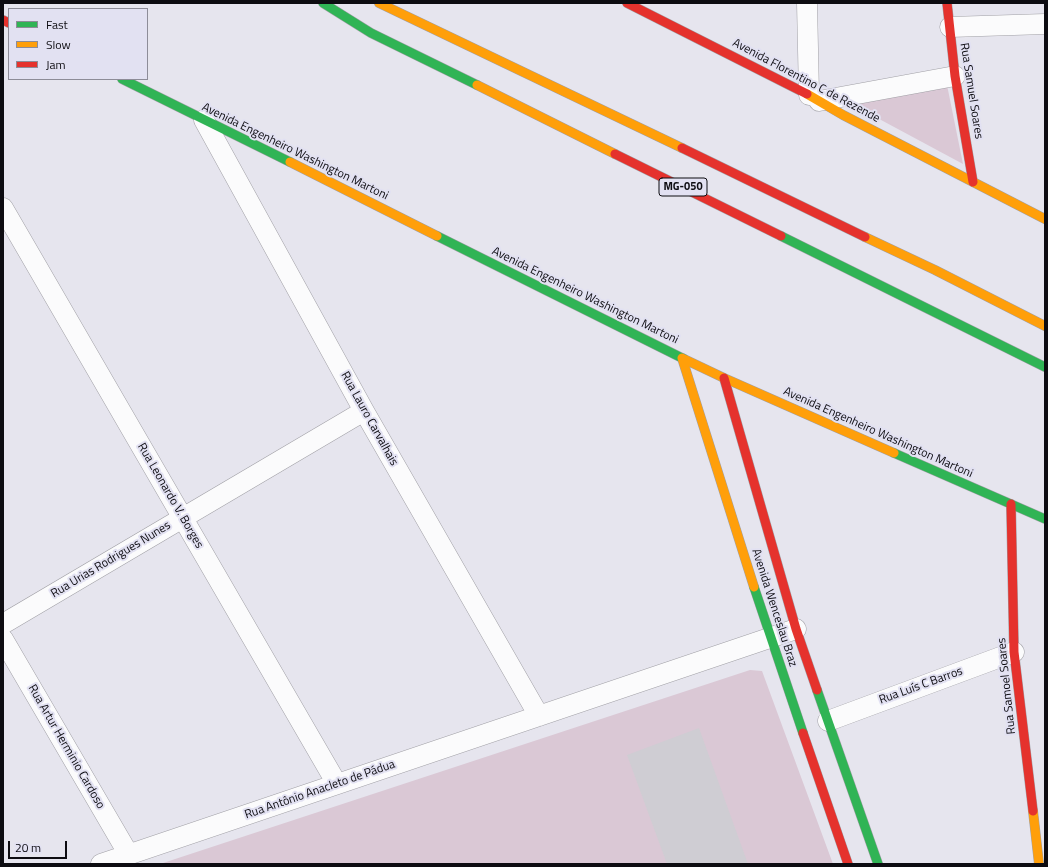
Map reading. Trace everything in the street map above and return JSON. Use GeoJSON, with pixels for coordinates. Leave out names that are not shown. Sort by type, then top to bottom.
{"type":"FeatureCollection","features":[{"type":"Feature","properties":{"kind":"main road","name":"MG-050"},"geometry":{"type":"LineString","coordinates":[[323,3],[378,37],[1045,366]]}},
{"type":"Feature","properties":{"kind":"main road","name":"MG-050"},"geometry":{"type":"LineString","coordinates":[[379,3],[928,267],[1045,326]]}},
{"type":"Feature","properties":{"kind":"main road","name":"Avenida Florentino C de Rezende"},"geometry":{"type":"LineString","coordinates":[[627,3],[814,98],[843,115],[1045,219]]}},
{"type":"Feature","properties":{"kind":"main road","name":"Rua Samuel Soares"},"geometry":{"type":"LineString","coordinates":[[947,3],[955,76],[973,182]]}},
{"type":"Feature","properties":{"kind":"main road","name":"Avenida Engenheiro Washington Martoni"},"geometry":{"type":"LineString","coordinates":[[124,80],[682,358],[724,378],[1045,519]]}},
{"type":"Feature","properties":{"kind":"main road","name":"Avenida Wenceslau Braz"},"geometry":{"type":"LineString","coordinates":[[682,358],[770,638],[848,864]]}},
{"type":"Feature","properties":{"kind":"main road","name":"Avenida Wenceslau Braz"},"geometry":{"type":"LineString","coordinates":[[724,378],[796,629],[878,864]]}},
{"type":"Feature","properties":{"kind":"main road","name":"Rua Samoel Soares"},"geometry":{"type":"LineString","coordinates":[[1011,504],[1014,652],[1039,864]]}},
{"type":"Feature","properties":{"kind":"street"},"geometry":{"type":"LineString","coordinates":[[807,3],[814,98],[955,76]]}},
{"type":"Feature","properties":{"kind":"street"},"geometry":{"type":"LineString","coordinates":[[950,27],[1045,24]]}},
{"type":"Feature","properties":{"kind":"street","name":"Rua Lauro Carvalhais"},"geometry":{"type":"LineString","coordinates":[[204,120],[364,411],[539,716]]}},
{"type":"Feature","properties":{"kind":"street","name":"Rua Leonardo V. Borges"},"geometry":{"type":"LineString","coordinates":[[3,208],[337,784]]}},
{"type":"Feature","properties":{"kind":"street","name":"Rua Urias Rodrigues Nunes"},"geometry":{"type":"LineString","coordinates":[[3,624],[364,411]]}},
{"type":"Feature","properties":{"kind":"street","name":"Rua Antônio Anacleto de Pádua"},"geometry":{"type":"LineString","coordinates":[[101,864],[796,629]]}},
{"type":"Feature","properties":{"kind":"street","name":"Rua Artur Herminio Cardoso"},"geometry":{"type":"LineString","coordinates":[[3,639],[129,855]]}},
{"type":"Feature","properties":{"kind":"street","name":"Rua Luís C Barros"},"geometry":{"type":"LineString","coordinates":[[828,721],[1014,652]]}},
{"type":"Feature","properties":{"kind":"shaded area"},"geometry":{"type":"Polygon","coordinates":[[[947,85],[963,164],[842,99],[947,85]]]}},
{"type":"Feature","properties":{"kind":"shaded area"},"geometry":{"type":"Polygon","coordinates":[[[750,670],[762,671],[833,864],[160,864],[750,670]]]}},
{"type":"Feature","properties":{"kind":"building"},"geometry":{"type":"Polygon","coordinates":[[[699,728],[748,864],[667,864],[627,755],[699,728]]]}},
{"type":"Feature","properties":{"kind":"traffic: fast"},"geometry":{"type":"LineString","coordinates":[[323,3],[371,33],[477,85]]}},
{"type":"Feature","properties":{"kind":"traffic: fast"},"geometry":{"type":"LineString","coordinates":[[124,80],[290,162]]}},
{"type":"Feature","properties":{"kind":"traffic: fast"},"geometry":{"type":"LineString","coordinates":[[437,236],[684,359]]}},
{"type":"Feature","properties":{"kind":"traffic: fast"},"geometry":{"type":"LineString","coordinates":[[781,236],[1045,367]]}},
{"type":"Feature","properties":{"kind":"traffic: fast"},"geometry":{"type":"LineString","coordinates":[[894,453],[1045,519]]}},
{"type":"Feature","properties":{"kind":"traffic: fast"},"geometry":{"type":"LineString","coordinates":[[754,587],[803,733]]}},
{"type":"Feature","properties":{"kind":"traffic: fast"},"geometry":{"type":"LineString","coordinates":[[817,690],[878,864]]}},
{"type":"Feature","properties":{"kind":"traffic: slow"},"geometry":{"type":"LineString","coordinates":[[379,3],[682,148]]}},
{"type":"Feature","properties":{"kind":"traffic: slow"},"geometry":{"type":"LineString","coordinates":[[477,85],[615,154]]}},
{"type":"Feature","properties":{"kind":"traffic: slow"},"geometry":{"type":"LineString","coordinates":[[807,94],[843,115],[1045,219]]}},
{"type":"Feature","properties":{"kind":"traffic: slow"},"geometry":{"type":"LineString","coordinates":[[290,162],[437,236]]}},
{"type":"Feature","properties":{"kind":"traffic: slow"},"geometry":{"type":"LineString","coordinates":[[865,237],[935,270],[1045,326]]}},
{"type":"Feature","properties":{"kind":"traffic: slow"},"geometry":{"type":"LineString","coordinates":[[682,358],[754,587]]}},
{"type":"Feature","properties":{"kind":"traffic: slow"},"geometry":{"type":"LineString","coordinates":[[684,359],[894,453]]}},
{"type":"Feature","properties":{"kind":"traffic: slow"},"geometry":{"type":"LineString","coordinates":[[1033,811],[1039,864]]}},
{"type":"Feature","properties":{"kind":"traffic: jam"},"geometry":{"type":"LineString","coordinates":[[627,3],[807,94]]}},
{"type":"Feature","properties":{"kind":"traffic: jam"},"geometry":{"type":"LineString","coordinates":[[947,3],[955,76],[973,182]]}},
{"type":"Feature","properties":{"kind":"traffic: jam"},"geometry":{"type":"LineString","coordinates":[[3,20],[8,22]]}},
{"type":"Feature","properties":{"kind":"traffic: jam"},"geometry":{"type":"LineString","coordinates":[[682,148],[865,237]]}},
{"type":"Feature","properties":{"kind":"traffic: jam"},"geometry":{"type":"LineString","coordinates":[[615,154],[781,236]]}},
{"type":"Feature","properties":{"kind":"traffic: jam"},"geometry":{"type":"LineString","coordinates":[[724,378],[796,629],[817,690]]}},
{"type":"Feature","properties":{"kind":"traffic: jam"},"geometry":{"type":"LineString","coordinates":[[1011,504],[1014,652],[1033,811]]}},
{"type":"Feature","properties":{"kind":"traffic: jam"},"geometry":{"type":"LineString","coordinates":[[803,733],[848,864]]}}]}
